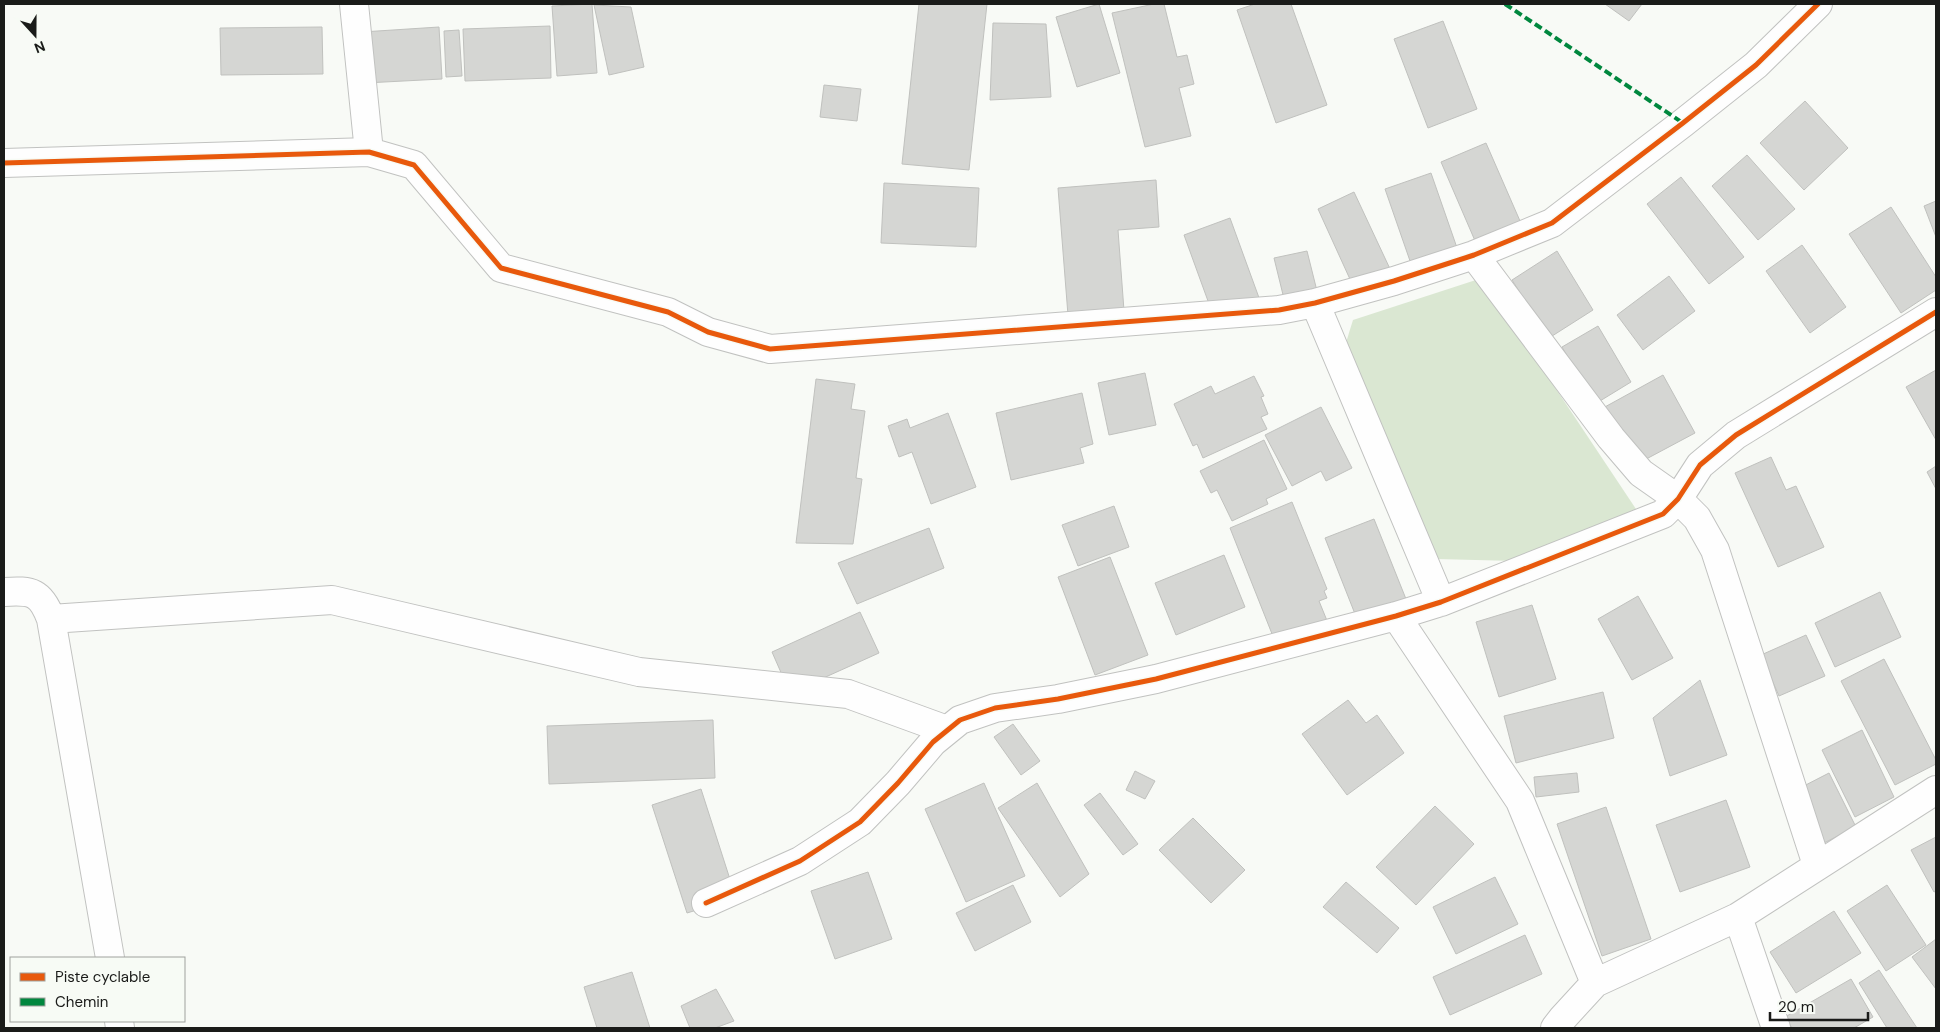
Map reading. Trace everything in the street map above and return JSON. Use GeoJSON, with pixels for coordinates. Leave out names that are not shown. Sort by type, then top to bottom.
{"type":"FeatureCollection","features":[{"type":"Feature","properties":{"kind":"street"},"geometry":{"type":"LineString","coordinates":[[354,4],[369,152]]}},
{"type":"Feature","properties":{"kind":"street"},"geometry":{"type":"LineString","coordinates":[[4,163],[369,152],[414,165],[501,268],[668,312],[708,332],[770,349],[1279,310],[1315,303],[1394,281],[1474,255],[1552,223],[1756,65],[1818,4]]}},
{"type":"Feature","properties":{"kind":"street"},"geometry":{"type":"LineString","coordinates":[[1474,255],[1611,438],[1641,473],[1678,498],[1697,518],[1715,550],[1817,865]]}},
{"type":"Feature","properties":{"kind":"street"},"geometry":{"type":"LineString","coordinates":[[1315,303],[1440,602]]}},
{"type":"Feature","properties":{"kind":"street"},"geometry":{"type":"LineString","coordinates":[[706,903],[800,861],[860,822],[898,783],[933,742],[960,720],[995,708],[1156,679],[1396,616],[1440,602],[1663,514],[1678,498],[1700,465],[1736,435],[1936,312]]}},
{"type":"Feature","properties":{"kind":"street"},"geometry":{"type":"LineString","coordinates":[[4,592],[20,591],[38,596],[46,604],[51,619],[110,957]]}},
{"type":"Feature","properties":{"kind":"street"},"geometry":{"type":"LineString","coordinates":[[51,619],[332,600],[639,672],[848,694],[948,730]]}},
{"type":"Feature","properties":{"kind":"street"},"geometry":{"type":"LineString","coordinates":[[1396,616],[1520,801],[1595,983]]}},
{"type":"Feature","properties":{"kind":"street"},"geometry":{"type":"LineString","coordinates":[[1555,1028],[1595,983],[1738,917],[1936,790]]}},
{"type":"Feature","properties":{"kind":"street"},"geometry":{"type":"LineString","coordinates":[[1738,917],[1776,1028]]}},
{"type":"Feature","properties":{"kind":"green space"},"geometry":{"type":"Polygon","coordinates":[[[1482,278],[1642,518],[1515,561],[1436,559],[1344,349],[1353,320],[1482,278]]]}},
{"type":"Feature","properties":{"kind":"building"},"geometry":{"type":"Polygon","coordinates":[[[592,4],[597,73],[557,76],[552,6],[592,4]]]}},
{"type":"Feature","properties":{"kind":"building"},"geometry":{"type":"Polygon","coordinates":[[[919,4],[987,4],[969,170],[902,164],[919,4]]]}},
{"type":"Feature","properties":{"kind":"building"},"geometry":{"type":"Polygon","coordinates":[[[1099,4],[1120,73],[1077,87],[1056,17],[1099,4]]]}},
{"type":"Feature","properties":{"kind":"building"},"geometry":{"type":"Polygon","coordinates":[[[1154,4],[1164,4],[1177,57],[1187,55],[1194,84],[1179,88],[1191,136],[1145,147],[1112,13],[1154,4]]]}},
{"type":"Feature","properties":{"kind":"building"},"geometry":{"type":"Polygon","coordinates":[[[1255,4],[1291,4],[1327,105],[1276,123],[1237,10],[1255,4]]]}},
{"type":"Feature","properties":{"kind":"building"},"geometry":{"type":"Polygon","coordinates":[[[1605,4],[1642,4],[1629,21],[1605,4]]]}},
{"type":"Feature","properties":{"kind":"building"},"geometry":{"type":"Polygon","coordinates":[[[594,5],[631,7],[644,67],[609,75],[594,5]]]}},
{"type":"Feature","properties":{"kind":"building"},"geometry":{"type":"Polygon","coordinates":[[[1443,21],[1477,109],[1428,128],[1394,39],[1443,21]]]}},
{"type":"Feature","properties":{"kind":"building"},"geometry":{"type":"Polygon","coordinates":[[[993,23],[1046,24],[1051,97],[990,100],[993,23]]]}},
{"type":"Feature","properties":{"kind":"building"},"geometry":{"type":"Polygon","coordinates":[[[550,26],[551,78],[465,81],[463,29],[550,26]]]}},
{"type":"Feature","properties":{"kind":"building"},"geometry":{"type":"Polygon","coordinates":[[[322,27],[323,74],[221,75],[220,28],[322,27]]]}},
{"type":"Feature","properties":{"kind":"building"},"geometry":{"type":"Polygon","coordinates":[[[439,27],[442,79],[365,83],[362,32],[439,27]]]}},
{"type":"Feature","properties":{"kind":"building"},"geometry":{"type":"Polygon","coordinates":[[[459,30],[462,76],[446,77],[444,31],[459,30]]]}},
{"type":"Feature","properties":{"kind":"building"},"geometry":{"type":"Polygon","coordinates":[[[824,85],[861,89],[857,121],[820,117],[824,85]]]}},
{"type":"Feature","properties":{"kind":"building"},"geometry":{"type":"Polygon","coordinates":[[[1805,101],[1848,148],[1804,190],[1760,143],[1805,101]]]}},
{"type":"Feature","properties":{"kind":"building"},"geometry":{"type":"Polygon","coordinates":[[[1486,143],[1527,237],[1482,257],[1441,162],[1486,143]]]}},
{"type":"Feature","properties":{"kind":"building"},"geometry":{"type":"Polygon","coordinates":[[[1747,155],[1795,209],[1758,240],[1712,186],[1747,155]]]}},
{"type":"Feature","properties":{"kind":"building"},"geometry":{"type":"Polygon","coordinates":[[[1431,173],[1463,265],[1417,281],[1385,189],[1431,173]]]}},
{"type":"Feature","properties":{"kind":"building"},"geometry":{"type":"Polygon","coordinates":[[[1681,177],[1744,257],[1709,284],[1647,204],[1681,177]]]}},
{"type":"Feature","properties":{"kind":"building"},"geometry":{"type":"Polygon","coordinates":[[[1156,180],[1159,227],[1118,230],[1125,324],[1069,328],[1058,188],[1156,180]]]}},
{"type":"Feature","properties":{"kind":"building"},"geometry":{"type":"Polygon","coordinates":[[[884,183],[979,188],[976,247],[881,243],[884,183]]]}},
{"type":"Feature","properties":{"kind":"building"},"geometry":{"type":"Polygon","coordinates":[[[1354,192],[1391,271],[1354,288],[1318,209],[1354,192]]]}},
{"type":"Feature","properties":{"kind":"building"},"geometry":{"type":"Polygon","coordinates":[[[1936,201],[1936,237],[1924,206],[1936,201]]]}},
{"type":"Feature","properties":{"kind":"building"},"geometry":{"type":"Polygon","coordinates":[[[1891,207],[1936,277],[1936,290],[1901,313],[1849,234],[1891,207]]]}},
{"type":"Feature","properties":{"kind":"building"},"geometry":{"type":"Polygon","coordinates":[[[1230,218],[1262,306],[1216,323],[1184,235],[1230,218]]]}},
{"type":"Feature","properties":{"kind":"building"},"geometry":{"type":"Polygon","coordinates":[[[1802,245],[1846,307],[1810,333],[1766,271],[1802,245]]]}},
{"type":"Feature","properties":{"kind":"building"},"geometry":{"type":"Polygon","coordinates":[[[1307,251],[1319,299],[1286,307],[1274,258],[1307,251]]]}},
{"type":"Feature","properties":{"kind":"building"},"geometry":{"type":"Polygon","coordinates":[[[1557,251],[1593,310],[1549,338],[1512,280],[1557,251]]]}},
{"type":"Feature","properties":{"kind":"building"},"geometry":{"type":"Polygon","coordinates":[[[1669,276],[1695,311],[1643,350],[1617,315],[1669,276]]]}},
{"type":"Feature","properties":{"kind":"building"},"geometry":{"type":"Polygon","coordinates":[[[1598,326],[1631,382],[1595,404],[1562,347],[1598,326]]]}},
{"type":"Feature","properties":{"kind":"building"},"geometry":{"type":"Polygon","coordinates":[[[1936,370],[1936,440],[1906,387],[1936,370]]]}},
{"type":"Feature","properties":{"kind":"building"},"geometry":{"type":"Polygon","coordinates":[[[1145,373],[1156,425],[1109,435],[1098,383],[1145,373]]]}},
{"type":"Feature","properties":{"kind":"building"},"geometry":{"type":"Polygon","coordinates":[[[1663,375],[1695,433],[1635,465],[1603,408],[1663,375]]]}},
{"type":"Feature","properties":{"kind":"building"},"geometry":{"type":"Polygon","coordinates":[[[1254,376],[1264,396],[1261,397],[1268,414],[1261,417],[1267,429],[1203,458],[1197,444],[1193,446],[1174,404],[1211,386],[1215,394],[1254,376]]]}},
{"type":"Feature","properties":{"kind":"building"},"geometry":{"type":"Polygon","coordinates":[[[816,379],[855,384],[851,409],[865,411],[856,478],[862,479],[853,544],[796,543],[816,379]]]}},
{"type":"Feature","properties":{"kind":"building"},"geometry":{"type":"Polygon","coordinates":[[[1082,393],[1093,444],[1080,448],[1084,463],[1011,480],[996,413],[1082,393]]]}},
{"type":"Feature","properties":{"kind":"building"},"geometry":{"type":"Polygon","coordinates":[[[1321,407],[1352,468],[1326,481],[1321,471],[1292,486],[1265,435],[1321,407]]]}},
{"type":"Feature","properties":{"kind":"building"},"geometry":{"type":"Polygon","coordinates":[[[948,413],[976,487],[931,504],[912,452],[899,457],[888,426],[907,419],[910,428],[948,413]]]}},
{"type":"Feature","properties":{"kind":"building"},"geometry":{"type":"Polygon","coordinates":[[[1264,440],[1287,489],[1266,499],[1268,504],[1232,521],[1217,490],[1211,493],[1200,471],[1264,440]]]}},
{"type":"Feature","properties":{"kind":"building"},"geometry":{"type":"Polygon","coordinates":[[[1771,457],[1786,490],[1796,486],[1824,547],[1778,567],[1735,473],[1771,457]]]}},
{"type":"Feature","properties":{"kind":"building"},"geometry":{"type":"Polygon","coordinates":[[[1936,466],[1936,489],[1927,472],[1936,466]]]}},
{"type":"Feature","properties":{"kind":"building"},"geometry":{"type":"Polygon","coordinates":[[[1292,502],[1327,589],[1324,591],[1327,598],[1319,601],[1330,628],[1278,649],[1230,528],[1292,502]]]}},
{"type":"Feature","properties":{"kind":"building"},"geometry":{"type":"Polygon","coordinates":[[[1114,506],[1129,547],[1078,566],[1062,525],[1114,506]]]}},
{"type":"Feature","properties":{"kind":"building"},"geometry":{"type":"Polygon","coordinates":[[[1374,519],[1406,599],[1357,619],[1325,538],[1374,519]]]}},
{"type":"Feature","properties":{"kind":"building"},"geometry":{"type":"Polygon","coordinates":[[[929,528],[944,568],[857,604],[838,563],[929,528]]]}},
{"type":"Feature","properties":{"kind":"building"},"geometry":{"type":"Polygon","coordinates":[[[1224,555],[1245,607],[1176,635],[1155,583],[1224,555]]]}},
{"type":"Feature","properties":{"kind":"building"},"geometry":{"type":"Polygon","coordinates":[[[1110,557],[1148,655],[1095,675],[1058,577],[1110,557]]]}},
{"type":"Feature","properties":{"kind":"building"},"geometry":{"type":"Polygon","coordinates":[[[1880,592],[1901,637],[1835,667],[1815,623],[1880,592]]]}},
{"type":"Feature","properties":{"kind":"building"},"geometry":{"type":"Polygon","coordinates":[[[1638,596],[1673,658],[1632,680],[1598,619],[1638,596]]]}},
{"type":"Feature","properties":{"kind":"building"},"geometry":{"type":"Polygon","coordinates":[[[1532,605],[1556,679],[1499,697],[1476,622],[1532,605]]]}},
{"type":"Feature","properties":{"kind":"building"},"geometry":{"type":"Polygon","coordinates":[[[860,612],[879,653],[790,693],[772,652],[860,612]]]}},
{"type":"Feature","properties":{"kind":"building"},"geometry":{"type":"Polygon","coordinates":[[[1806,635],[1825,676],[1779,696],[1761,655],[1806,635]]]}},
{"type":"Feature","properties":{"kind":"building"},"geometry":{"type":"Polygon","coordinates":[[[1884,659],[1936,760],[1936,764],[1895,785],[1841,681],[1884,659]]]}},
{"type":"Feature","properties":{"kind":"building"},"geometry":{"type":"Polygon","coordinates":[[[1700,680],[1727,755],[1670,776],[1653,718],[1700,680]]]}},
{"type":"Feature","properties":{"kind":"building"},"geometry":{"type":"Polygon","coordinates":[[[1603,692],[1614,738],[1516,763],[1504,716],[1603,692]]]}},
{"type":"Feature","properties":{"kind":"building"},"geometry":{"type":"Polygon","coordinates":[[[1348,700],[1366,723],[1377,715],[1404,753],[1347,795],[1302,734],[1348,700]]]}},
{"type":"Feature","properties":{"kind":"building"},"geometry":{"type":"Polygon","coordinates":[[[713,720],[715,778],[549,784],[547,726],[713,720]]]}},
{"type":"Feature","properties":{"kind":"building"},"geometry":{"type":"Polygon","coordinates":[[[1013,724],[1040,761],[1021,775],[994,737],[1013,724]]]}},
{"type":"Feature","properties":{"kind":"building"},"geometry":{"type":"Polygon","coordinates":[[[1862,730],[1894,797],[1855,817],[1822,750],[1862,730]]]}},
{"type":"Feature","properties":{"kind":"building"},"geometry":{"type":"Polygon","coordinates":[[[1135,771],[1155,781],[1145,799],[1126,790],[1135,771]]]}},
{"type":"Feature","properties":{"kind":"building"},"geometry":{"type":"Polygon","coordinates":[[[1577,773],[1579,792],[1536,797],[1534,777],[1577,773]]]}},
{"type":"Feature","properties":{"kind":"building"},"geometry":{"type":"Polygon","coordinates":[[[1829,773],[1856,827],[1822,844],[1796,790],[1829,773]]]}},
{"type":"Feature","properties":{"kind":"building"},"geometry":{"type":"Polygon","coordinates":[[[984,783],[1025,876],[966,902],[925,809],[984,783]]]}},
{"type":"Feature","properties":{"kind":"building"},"geometry":{"type":"Polygon","coordinates":[[[1037,783],[1089,874],[1060,897],[998,808],[1037,783]]]}},
{"type":"Feature","properties":{"kind":"building"},"geometry":{"type":"Polygon","coordinates":[[[701,789],[736,898],[687,913],[652,805],[701,789]]]}},
{"type":"Feature","properties":{"kind":"building"},"geometry":{"type":"Polygon","coordinates":[[[1100,793],[1138,844],[1123,855],[1084,805],[1100,793]]]}},
{"type":"Feature","properties":{"kind":"building"},"geometry":{"type":"Polygon","coordinates":[[[1726,800],[1750,867],[1680,892],[1656,825],[1726,800]]]}},
{"type":"Feature","properties":{"kind":"building"},"geometry":{"type":"Polygon","coordinates":[[[1435,806],[1474,844],[1416,905],[1376,867],[1435,806]]]}},
{"type":"Feature","properties":{"kind":"building"},"geometry":{"type":"Polygon","coordinates":[[[1606,807],[1651,939],[1602,956],[1557,824],[1606,807]]]}},
{"type":"Feature","properties":{"kind":"building"},"geometry":{"type":"Polygon","coordinates":[[[1193,818],[1245,870],[1211,903],[1159,850],[1193,818]]]}},
{"type":"Feature","properties":{"kind":"building"},"geometry":{"type":"Polygon","coordinates":[[[1936,837],[1936,891],[1934,892],[1911,850],[1936,837]]]}},
{"type":"Feature","properties":{"kind":"building"},"geometry":{"type":"Polygon","coordinates":[[[868,872],[892,939],[835,959],[811,891],[868,872]]]}},
{"type":"Feature","properties":{"kind":"building"},"geometry":{"type":"Polygon","coordinates":[[[1495,877],[1518,924],[1456,954],[1433,907],[1495,877]]]}},
{"type":"Feature","properties":{"kind":"building"},"geometry":{"type":"Polygon","coordinates":[[[1346,882],[1399,928],[1377,953],[1323,907],[1346,882]]]}},
{"type":"Feature","properties":{"kind":"building"},"geometry":{"type":"Polygon","coordinates":[[[1013,885],[1031,922],[975,951],[956,913],[1013,885]]]}},
{"type":"Feature","properties":{"kind":"building"},"geometry":{"type":"Polygon","coordinates":[[[1887,885],[1926,945],[1886,971],[1847,911],[1887,885]]]}},
{"type":"Feature","properties":{"kind":"building"},"geometry":{"type":"Polygon","coordinates":[[[1834,911],[1861,953],[1796,993],[1770,952],[1834,911]]]}},
{"type":"Feature","properties":{"kind":"building"},"geometry":{"type":"Polygon","coordinates":[[[1525,935],[1542,974],[1450,1015],[1433,977],[1525,935]]]}},
{"type":"Feature","properties":{"kind":"building"},"geometry":{"type":"Polygon","coordinates":[[[1936,939],[1936,989],[1912,957],[1936,939]]]}},
{"type":"Feature","properties":{"kind":"building"},"geometry":{"type":"Polygon","coordinates":[[[1879,970],[1917,1028],[1887,1028],[1859,983],[1879,970]]]}},
{"type":"Feature","properties":{"kind":"building"},"geometry":{"type":"Polygon","coordinates":[[[632,972],[650,1028],[597,1028],[584,987],[632,972]]]}},
{"type":"Feature","properties":{"kind":"building"},"geometry":{"type":"Polygon","coordinates":[[[1851,979],[1873,1017],[1854,1028],[1792,1028],[1785,1017],[1851,979]]]}},
{"type":"Feature","properties":{"kind":"building"},"geometry":{"type":"Polygon","coordinates":[[[716,989],[734,1021],[715,1028],[690,1028],[681,1006],[716,989]]]}},
{"type":"Feature","properties":{"kind":"marked path"},"geometry":{"type":"LineString","coordinates":[[1505,4],[1683,123]]}},
{"type":"Feature","properties":{"kind":"cycle path"},"geometry":{"type":"LineString","coordinates":[[4,163],[369,152],[414,165],[501,268],[668,312],[708,332],[770,349],[1279,310],[1315,303],[1394,281],[1474,255],[1552,223],[1756,65],[1818,4]]}},
{"type":"Feature","properties":{"kind":"cycle path"},"geometry":{"type":"LineString","coordinates":[[706,903],[800,861],[860,822],[898,783],[933,742],[960,720],[995,708],[1058,699],[1156,679],[1396,616],[1441,602],[1663,514],[1678,499],[1700,465],[1736,435],[1936,312]]}}]}
